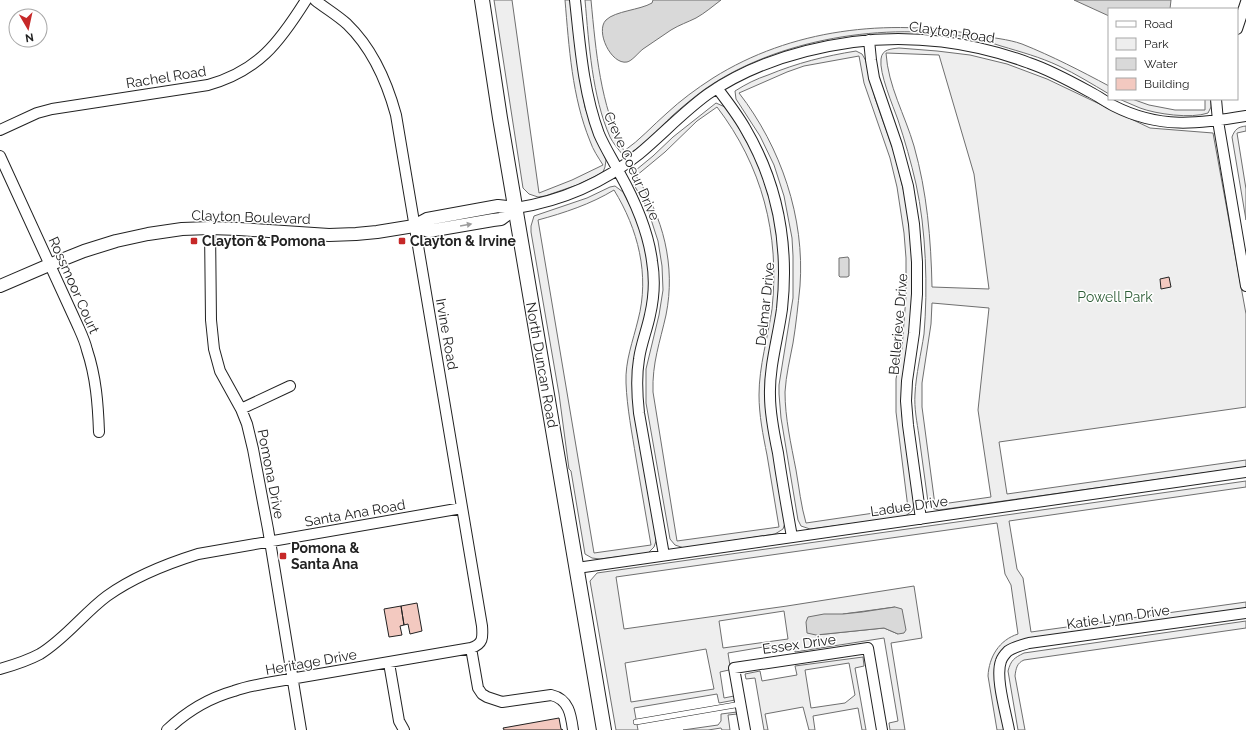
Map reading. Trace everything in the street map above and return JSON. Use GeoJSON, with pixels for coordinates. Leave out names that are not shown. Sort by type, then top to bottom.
{"type":"FeatureCollection","features":[{"type":"Feature","properties":{"kind":"main road","name":"North Duncan Road"},"geometry":{"type":"LineString","coordinates":[[482,0],[500,118],[604,730]]}},
{"type":"Feature","properties":{"kind":"street","name":"Rachel Road"},"geometry":{"type":"LineString","coordinates":[[0,130],[37,113],[52,109],[208,85],[222,81],[251,66],[268,51],[306,0]]}},
{"type":"Feature","properties":{"kind":"street","name":"Irvine Road"},"geometry":{"type":"LineString","coordinates":[[315,0],[339,17],[365,45],[383,75],[396,115],[483,634],[481,642],[478,646],[471,648]]}},
{"type":"Feature","properties":{"kind":"street","name":"Creve Coeur Drive"},"geometry":{"type":"LineString","coordinates":[[575,0],[583,70],[599,133],[643,221],[652,261],[654,280],[653,300],[651,314],[639,357],[637,393],[639,413],[664,555]]}},
{"type":"Feature","properties":{"kind":"street"},"geometry":{"type":"LineString","coordinates":[[1238,26],[1246,2]]}},
{"type":"Feature","properties":{"kind":"street","name":"Clayton Road"},"geometry":{"type":"LineString","coordinates":[[516,208],[549,202],[600,180],[638,155],[685,112],[718,88],[739,76],[765,64],[791,55],[828,46],[869,40],[901,39],[937,41],[969,46],[998,53],[1036,65],[1061,76],[1114,106],[1136,115],[1156,120],[1174,123],[1194,123],[1218,121],[1246,116]]}},
{"type":"Feature","properties":{"kind":"street","name":"Bellerieve Drive"},"geometry":{"type":"LineString","coordinates":[[869,40],[874,78],[898,145],[908,186],[914,224],[917,262],[917,294],[906,401],[921,519]]}},
{"type":"Feature","properties":{"kind":"street","name":"Delmar Drive"},"geometry":{"type":"LineString","coordinates":[[718,88],[745,127],[758,151],[769,178],[782,229],[784,279],[782,309],[771,377],[770,395],[772,417],[792,537]]}},
{"type":"Feature","properties":{"kind":"street"},"geometry":{"type":"LineString","coordinates":[[1216,100],[1218,121],[1246,286]]}},
{"type":"Feature","properties":{"kind":"street","name":"Rossmoor Court"},"geometry":{"type":"LineString","coordinates":[[0,156],[77,324],[87,350],[93,373],[98,404],[99,432]]}},
{"type":"Feature","properties":{"kind":"street","name":"Clayton Boulevard"},"geometry":{"type":"LineString","coordinates":[[0,286],[84,251],[116,241],[148,234],[182,229],[239,228],[329,235],[377,232],[414,226],[429,232],[501,219],[516,208]]}},
{"type":"Feature","properties":{"kind":"street","name":"Pomona Drive"},"geometry":{"type":"LineString","coordinates":[[210,228],[211,320],[214,348],[220,371],[241,409],[253,449],[301,730]]}},
{"type":"Feature","properties":{"kind":"street"},"geometry":{"type":"LineString","coordinates":[[241,409],[290,386]]}},
{"type":"Feature","properties":{"kind":"street","name":"Ladue Drive"},"geometry":{"type":"LineString","coordinates":[[577,568],[1246,472]]}},
{"type":"Feature","properties":{"kind":"street","name":"Santa Ana Road"},"geometry":{"type":"LineString","coordinates":[[0,669],[20,663],[40,654],[54,644],[107,596],[143,574],[168,563],[198,554],[462,508]]}},
{"type":"Feature","properties":{"kind":"street","name":"Katie Lynn Drive"},"geometry":{"type":"LineString","coordinates":[[1008,730],[1000,682],[1000,668],[1004,655],[1010,650],[1029,643],[1246,614]]}},
{"type":"Feature","properties":{"kind":"street"},"geometry":{"type":"LineString","coordinates":[[471,648],[478,688],[482,694],[502,702],[550,695],[556,696],[563,701],[570,712],[573,730]]}},
{"type":"Feature","properties":{"kind":"street","name":"Heritage Drive"},"geometry":{"type":"LineString","coordinates":[[167,730],[178,720],[196,708],[234,690],[471,648]]}},
{"type":"Feature","properties":{"kind":"street","name":"Essex Drive"},"geometry":{"type":"LineString","coordinates":[[741,704],[734,668],[868,648],[882,730]]}},
{"type":"Feature","properties":{"kind":"street"},"geometry":{"type":"LineString","coordinates":[[389,662],[399,721],[404,730]]}},
{"type":"Feature","properties":{"kind":"street"},"geometry":{"type":"LineString","coordinates":[[741,704],[745,730]]}},
{"type":"Feature","properties":{"kind":"lane"},"geometry":{"type":"LineString","coordinates":[[636,722],[741,704]]}},
{"type":"Feature","properties":{"kind":"green space"},"geometry":{"type":"Polygon","coordinates":[[[494,0],[512,0],[539,193],[572,180],[603,165],[591,144],[579,107],[572,72],[565,0],[571,0],[577,60],[585,107],[606,160],[603,172],[577,185],[545,196],[538,197],[529,194],[523,188],[494,0]]]}},
{"type":"Feature","properties":{"kind":"green space"},"geometry":{"type":"Polygon","coordinates":[[[585,0],[591,0],[597,58],[604,96],[609,115],[624,151],[672,108],[689,95],[713,78],[743,61],[775,48],[807,38],[841,32],[875,28],[909,28],[944,30],[1011,41],[1022,44],[1077,69],[1108,85],[1108,93],[1072,72],[1052,63],[972,38],[939,33],[869,33],[833,38],[798,46],[765,58],[734,72],[705,89],[688,102],[643,145],[623,155],[610,137],[599,104],[592,70],[585,0]]]}},
{"type":"Feature","properties":{"kind":"green space","name":"Powell Park"},"geometry":{"type":"Polygon","coordinates":[[[899,48],[970,55],[1007,64],[1047,79],[1150,128],[1213,133],[1246,314],[1246,407],[999,442],[1007,494],[1246,460],[1246,467],[939,510],[931,508],[928,502],[915,404],[916,379],[924,334],[926,297],[922,220],[910,160],[901,128],[884,81],[881,65],[881,59],[885,51],[899,48]],[[886,53],[887,65],[893,89],[914,146],[922,181],[931,251],[932,287],[989,289],[974,174],[939,55],[886,53]],[[932,303],[931,324],[922,383],[922,407],[935,505],[991,497],[978,410],[989,308],[932,303]]]}},
{"type":"Feature","properties":{"kind":"green space"},"geometry":{"type":"Polygon","coordinates":[[[856,51],[862,54],[866,61],[875,98],[895,155],[906,201],[911,240],[913,280],[911,314],[902,396],[902,415],[915,504],[912,511],[904,517],[810,529],[801,526],[798,520],[781,418],[779,394],[779,385],[793,298],[792,238],[784,196],[774,165],[760,136],[736,99],[735,91],[755,80],[811,60],[856,51]],[[859,56],[804,66],[739,93],[767,136],[787,184],[794,209],[801,260],[800,286],[785,392],[789,431],[801,503],[806,523],[908,508],[896,412],[896,379],[902,348],[906,296],[906,258],[904,233],[897,187],[890,158],[864,83],[859,56]]]}},
{"type":"Feature","properties":{"kind":"green space"},"geometry":{"type":"Polygon","coordinates":[[[1121,100],[1135,100],[1149,105],[1175,110],[1205,110],[1205,100],[1211,100],[1211,107],[1208,113],[1201,115],[1183,116],[1164,114],[1140,108],[1121,100]]]}},
{"type":"Feature","properties":{"kind":"green space"},"geometry":{"type":"Polygon","coordinates":[[[716,103],[725,107],[735,121],[754,155],[771,198],[779,246],[779,302],[766,382],[785,523],[783,529],[775,534],[684,548],[675,545],[670,539],[646,403],[646,369],[659,315],[663,290],[662,266],[658,241],[647,207],[634,185],[632,175],[673,137],[716,103]],[[717,107],[697,121],[665,152],[636,176],[645,191],[660,225],[668,260],[669,297],[655,362],[653,392],[677,541],[779,527],[762,425],[759,395],[762,362],[772,309],[774,281],[770,228],[756,177],[746,153],[733,130],[717,107]]]}},
{"type":"Feature","properties":{"kind":"green space"},"geometry":{"type":"Polygon","coordinates":[[[1246,126],[1246,131],[1237,133],[1246,189],[1246,220],[1232,137],[1237,129],[1246,126]]]}},
{"type":"Feature","properties":{"kind":"green space"},"geometry":{"type":"Polygon","coordinates":[[[615,186],[623,192],[640,225],[648,259],[650,297],[635,359],[656,541],[654,547],[648,553],[600,559],[592,558],[585,554],[571,471],[569,469],[559,394],[531,226],[534,216],[587,198],[615,186]],[[614,190],[577,208],[538,220],[594,553],[651,545],[627,402],[626,383],[628,359],[641,303],[643,286],[642,269],[640,253],[630,220],[614,190]]]}},
{"type":"Feature","properties":{"kind":"green space"},"geometry":{"type":"Polygon","coordinates":[[[1246,481],[1246,487],[1009,521],[1017,569],[1023,578],[1031,632],[1246,602],[1246,608],[1002,652],[1005,730],[997,730],[988,676],[990,662],[996,650],[1005,640],[1018,634],[1011,585],[1005,574],[997,523],[616,577],[624,629],[914,586],[922,638],[891,643],[905,730],[890,730],[889,723],[898,721],[884,638],[795,652],[793,642],[728,653],[730,666],[729,670],[720,672],[724,698],[734,696],[735,700],[719,703],[717,694],[634,708],[638,730],[616,730],[590,581],[597,573],[1246,481]],[[895,607],[843,614],[816,635],[884,628],[898,634],[895,607]],[[784,611],[719,621],[723,648],[788,639],[784,611]],[[706,649],[625,663],[631,702],[714,689],[706,649]]]}},
{"type":"Feature","properties":{"kind":"green space"},"geometry":{"type":"Polygon","coordinates":[[[1246,621],[1246,628],[1024,660],[1017,666],[1015,676],[1025,730],[1018,730],[1008,671],[1013,660],[1024,653],[1246,621]]]}},
{"type":"Feature","properties":{"kind":"green space"},"geometry":{"type":"Polygon","coordinates":[[[863,657],[864,666],[855,668],[866,730],[862,730],[858,708],[813,716],[815,730],[809,730],[803,707],[765,714],[768,730],[764,730],[755,678],[746,679],[745,674],[760,671],[762,681],[797,675],[795,666],[863,657]],[[849,663],[805,670],[811,708],[845,703],[855,695],[849,663]]]}},
{"type":"Feature","properties":{"kind":"green space"},"geometry":{"type":"Polygon","coordinates":[[[737,712],[737,714],[728,715],[730,730],[722,730],[721,728],[708,730],[683,730],[718,725],[721,721],[721,714],[737,712]]]}},
{"type":"Feature","properties":{"kind":"water"},"geometry":{"type":"Polygon","coordinates":[[[653,0],[721,0],[706,12],[671,30],[643,49],[633,59],[627,62],[621,62],[610,53],[606,46],[602,32],[603,25],[610,17],[647,5],[652,3],[653,0]]]}},
{"type":"Feature","properties":{"kind":"water"},"geometry":{"type":"Polygon","coordinates":[[[1074,0],[1171,0],[1170,8],[1108,8],[1108,16],[1074,0]]]}},
{"type":"Feature","properties":{"kind":"water"},"geometry":{"type":"Polygon","coordinates":[[[848,257],[849,276],[840,277],[839,258],[848,257]]]}},
{"type":"Feature","properties":{"kind":"water"},"geometry":{"type":"Polygon","coordinates":[[[895,607],[902,609],[906,630],[904,633],[898,634],[884,628],[816,635],[807,633],[806,622],[808,617],[895,607]]]}},
{"type":"Feature","properties":{"kind":"building"},"geometry":{"type":"Polygon","coordinates":[[[1169,277],[1171,287],[1161,289],[1160,279],[1169,277]]]}},
{"type":"Feature","properties":{"kind":"building"},"geometry":{"type":"Polygon","coordinates":[[[417,603],[422,631],[410,634],[408,624],[404,625],[401,606],[417,603]]]}},
{"type":"Feature","properties":{"kind":"building"},"geometry":{"type":"Polygon","coordinates":[[[401,606],[404,625],[400,626],[402,635],[389,637],[384,609],[401,606]]]}},
{"type":"Feature","properties":{"kind":"building"},"geometry":{"type":"Polygon","coordinates":[[[559,718],[561,729],[563,730],[504,730],[503,728],[559,718]]]}},
{"type":"Feature","properties":{"kind":"place","name":"Clayton & Pomona"},"geometry":{"type":"Point","coordinates":[194,241]}},
{"type":"Feature","properties":{"kind":"place","name":"Clayton & Irvine"},"geometry":{"type":"Point","coordinates":[402,241]}},
{"type":"Feature","properties":{"kind":"place","name":"Pomona & Santa Ana"},"geometry":{"type":"Point","coordinates":[283,556]}}]}
